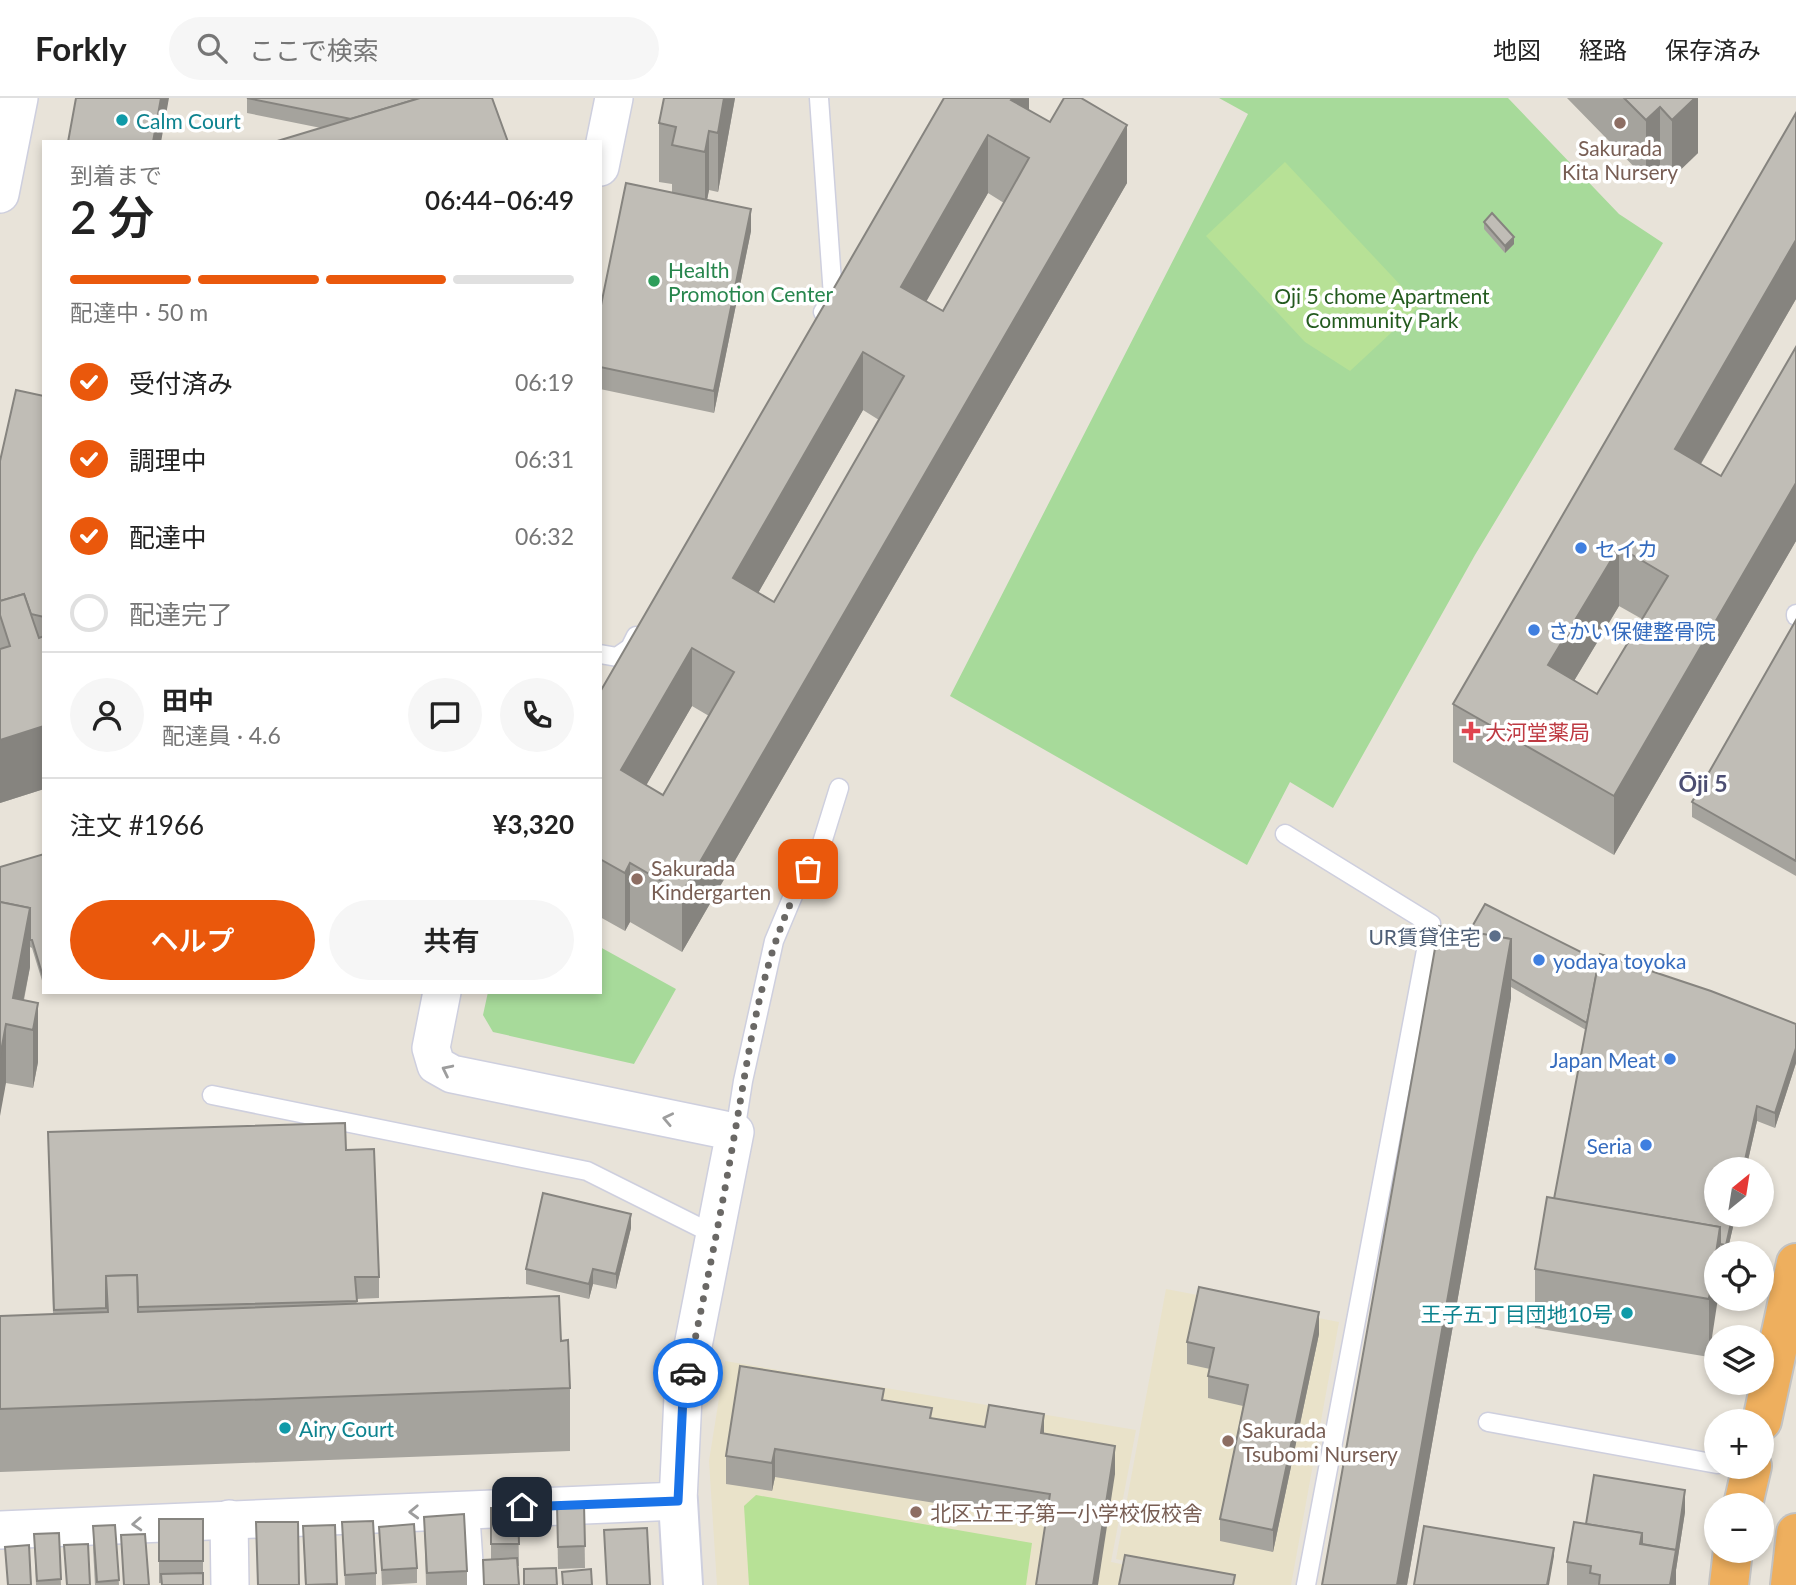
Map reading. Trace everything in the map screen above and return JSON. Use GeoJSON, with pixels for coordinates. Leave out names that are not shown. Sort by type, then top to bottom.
{"type":"FeatureCollection","features":[{"type":"Feature","properties":{"kind":"highway"},"geometry":{"type":"LineString","coordinates":[[1765,1409],[1796,1262]]}},
{"type":"Feature","properties":{"kind":"highway"},"geometry":{"type":"LineString","coordinates":[[1790,1585],[1796,1533]]}},
{"type":"Feature","properties":{"kind":"highway"},"geometry":{"type":"LineString","coordinates":[[1729,1585],[1732,1563]]}},
{"type":"Feature","properties":{"kind":"street"},"geometry":{"type":"LineString","coordinates":[[1,181],[19,98]]}},
{"type":"Feature","properties":{"kind":"street"},"geometry":{"type":"LineString","coordinates":[[602,157],[614,98]]}},
{"type":"Feature","properties":{"kind":"street"},"geometry":{"type":"LineString","coordinates":[[442,994],[431,1048],[436,1065],[452,1074],[735,1132],[717,1236],[683,1397],[678,1501],[683,1585]]}},
{"type":"Feature","properties":{"kind":"street"},"geometry":{"type":"LineString","coordinates":[[0,1530],[678,1501]]}},
{"type":"Feature","properties":{"kind":"street"},"geometry":{"type":"LineString","coordinates":[[229,1519],[230,1585]]}},
{"type":"Feature","properties":{"kind":"lane"},"geometry":{"type":"LineString","coordinates":[[812,331],[833,296],[819,98]]}},
{"type":"Feature","properties":{"kind":"lane"},"geometry":{"type":"LineString","coordinates":[[602,654],[617,657],[643,624]]}},
{"type":"Feature","properties":{"kind":"lane"},"geometry":{"type":"LineString","coordinates":[[735,1132],[743,1081],[774,941],[795,891],[821,846],[839,788]]}},
{"type":"Feature","properties":{"kind":"lane"},"geometry":{"type":"LineString","coordinates":[[1285,834],[1432,924],[1306,1585]]}},
{"type":"Feature","properties":{"kind":"lane"},"geometry":{"type":"LineString","coordinates":[[212,1095],[587,1171],[717,1236]]}},
{"type":"Feature","properties":{"kind":"lane"},"geometry":{"type":"LineString","coordinates":[[1488,1422],[1704,1467]]}},
{"type":"Feature","properties":{"kind":"lane"},"geometry":{"type":"LineString","coordinates":[[470,1510],[475,1585]]}},
{"type":"Feature","properties":{"kind":"shaded area","name":"Sakurada Tsubomi Nursery"},"geometry":{"type":"Polygon","coordinates":[[[1166,1289],[1339,1322],[1291,1585],[1239,1585],[1116,1559],[1166,1289]]]}},
{"type":"Feature","properties":{"kind":"shaded area","name":"北区立王子第一小学校仮校舎"},"geometry":{"type":"Polygon","coordinates":[[[725,1361],[1136,1430],[1111,1562],[1222,1585],[717,1585],[709,1461],[725,1361]]]}},
{"type":"Feature","properties":{"kind":"green space","name":"Oji 5 chome Apartment Community Park"},"geometry":{"type":"Polygon","coordinates":[[[1219,98],[1508,98],[1619,214],[1663,243],[1475,555],[1333,808],[1290,782],[1247,865],[950,696],[1248,114],[1219,98]]]}},
{"type":"Feature","properties":{"kind":"green space"},"geometry":{"type":"Polygon","coordinates":[[[1285,162],[1420,306],[1350,371],[1305,342],[1206,236],[1285,162]]]}},
{"type":"Feature","properties":{"kind":"green space"},"geometry":{"type":"Polygon","coordinates":[[[602,948],[676,989],[634,1064],[493,1032],[483,1015],[488,994],[602,994],[602,948]]]}},
{"type":"Feature","properties":{"kind":"green space"},"geometry":{"type":"Polygon","coordinates":[[[756,1495],[1032,1543],[1026,1585],[749,1585],[744,1506],[756,1495]]]}},
{"type":"Feature","properties":{"kind":"building","name":"Calm Court"},"geometry":{"type":"Polygon","coordinates":[[[76,98],[161,98],[153,140],[68,140],[76,98]]]}},
{"type":"Feature","properties":{"kind":"building"},"geometry":{"type":"Polygon","coordinates":[[[247,98],[420,98],[351,119],[247,98]]]}},
{"type":"Feature","properties":{"kind":"building"},"geometry":{"type":"Polygon","coordinates":[[[420,98],[492,98],[507,140],[281,140],[420,98]]]}},
{"type":"Feature","properties":{"kind":"building"},"geometry":{"type":"Polygon","coordinates":[[[664,98],[724,98],[718,133],[709,131],[705,152],[672,145],[676,127],[659,123],[664,98]]]}},
{"type":"Feature","properties":{"kind":"building"},"geometry":{"type":"Polygon","coordinates":[[[944,98],[1013,98],[1011,100],[1050,122],[1064,98],[1081,98],[1127,125],[682,893],[630,863],[625,873],[602,860],[602,689],[944,98]],[[988,135],[901,287],[943,311],[1029,158],[988,135]],[[863,352],[733,578],[774,602],[904,376],[863,352]],[[692,648],[621,770],[663,795],[734,672],[692,648]]]}},
{"type":"Feature","properties":{"kind":"building"},"geometry":{"type":"Polygon","coordinates":[[[1624,98],[1695,98],[1672,120],[1660,107],[1646,120],[1624,98]]]}},
{"type":"Feature","properties":{"kind":"building"},"geometry":{"type":"Polygon","coordinates":[[[1796,113],[1796,240],[1675,449],[1721,476],[1796,347],[1796,483],[1614,796],[1453,704],[1796,113]],[[1619,547],[1548,665],[1597,694],[1668,576],[1619,547]]]}},
{"type":"Feature","properties":{"kind":"building"},"geometry":{"type":"Polygon","coordinates":[[[626,183],[751,209],[714,391],[602,367],[602,300],[626,183]]]}},
{"type":"Feature","properties":{"kind":"building"},"geometry":{"type":"Polygon","coordinates":[[[1492,213],[1514,237],[1505,246],[1484,222],[1492,213]]]}},
{"type":"Feature","properties":{"kind":"building"},"geometry":{"type":"Polygon","coordinates":[[[16,390],[42,396],[42,617],[31,614],[24,594],[0,601],[0,461],[16,390]]]}},
{"type":"Feature","properties":{"kind":"building"},"geometry":{"type":"Polygon","coordinates":[[[24,594],[39,638],[42,637],[42,727],[0,740],[0,649],[10,646],[0,615],[0,601],[24,594]]]}},
{"type":"Feature","properties":{"kind":"building"},"geometry":{"type":"Polygon","coordinates":[[[1796,620],[1796,861],[1692,802],[1796,620]]]}},
{"type":"Feature","properties":{"kind":"building"},"geometry":{"type":"Polygon","coordinates":[[[42,855],[42,973],[30,940],[30,908],[0,902],[0,867],[42,855]]]}},
{"type":"Feature","properties":{"kind":"building"},"geometry":{"type":"Polygon","coordinates":[[[0,902],[30,908],[13,998],[38,1003],[33,1030],[6,1024],[0,1057],[0,902]]]}},
{"type":"Feature","properties":{"kind":"building"},"geometry":{"type":"Polygon","coordinates":[[[1485,904],[1599,961],[1587,1023],[1511,979],[1511,939],[1469,932],[1485,904]]]}},
{"type":"Feature","properties":{"kind":"building"},"geometry":{"type":"Polygon","coordinates":[[[1439,926],[1511,939],[1397,1585],[1322,1585],[1439,926]]]}},
{"type":"Feature","properties":{"kind":"building"},"geometry":{"type":"Polygon","coordinates":[[[1600,954],[1711,991],[1796,1024],[1796,1048],[1775,1113],[1757,1106],[1746,1157],[1704,1157],[1704,1224],[1554,1199],[1600,954]]]}},
{"type":"Feature","properties":{"kind":"building"},"geometry":{"type":"Polygon","coordinates":[[[345,1123],[346,1150],[374,1149],[379,1277],[355,1277],[357,1301],[138,1307],[137,1275],[106,1276],[106,1308],[54,1310],[48,1132],[345,1123]]]}},
{"type":"Feature","properties":{"kind":"building"},"geometry":{"type":"Polygon","coordinates":[[[543,1193],[631,1214],[616,1274],[593,1269],[589,1284],[526,1269],[543,1193]]]}},
{"type":"Feature","properties":{"kind":"building"},"geometry":{"type":"Polygon","coordinates":[[[1547,1197],[1704,1224],[1704,1227],[1720,1227],[1718,1241],[1704,1241],[1704,1298],[1535,1269],[1547,1197]]]}},
{"type":"Feature","properties":{"kind":"building"},"geometry":{"type":"Polygon","coordinates":[[[1720,1227],[1730,1227],[1727,1241],[1720,1241],[1720,1227]]]}},
{"type":"Feature","properties":{"kind":"building"},"geometry":{"type":"Polygon","coordinates":[[[137,1275],[138,1312],[559,1296],[561,1341],[568,1340],[570,1388],[0,1409],[0,1316],[108,1312],[106,1276],[137,1275]]]}},
{"type":"Feature","properties":{"kind":"building"},"geometry":{"type":"Polygon","coordinates":[[[1199,1287],[1319,1312],[1273,1530],[1220,1519],[1248,1385],[1208,1376],[1214,1348],[1187,1342],[1199,1287]]]}},
{"type":"Feature","properties":{"kind":"building"},"geometry":{"type":"Polygon","coordinates":[[[740,1366],[884,1389],[882,1400],[932,1408],[930,1418],[985,1427],[989,1405],[1044,1414],[1041,1433],[1115,1446],[1093,1585],[1036,1585],[1050,1494],[775,1449],[772,1463],[726,1456],[740,1366]]]}},
{"type":"Feature","properties":{"kind":"building"},"geometry":{"type":"Polygon","coordinates":[[[1594,1475],[1685,1490],[1676,1550],[1642,1544],[1642,1533],[1586,1524],[1594,1475]]]}},
{"type":"Feature","properties":{"kind":"building"},"geometry":{"type":"Polygon","coordinates":[[[584,1504],[585,1546],[558,1547],[557,1505],[584,1504]]]}},
{"type":"Feature","properties":{"kind":"building"},"geometry":{"type":"Polygon","coordinates":[[[491,1508],[518,1508],[519,1544],[491,1544],[491,1508]]]}},
{"type":"Feature","properties":{"kind":"building"},"geometry":{"type":"Polygon","coordinates":[[[464,1514],[467,1571],[427,1573],[424,1517],[464,1514]]]}},
{"type":"Feature","properties":{"kind":"building"},"geometry":{"type":"Polygon","coordinates":[[[159,1519],[203,1519],[203,1561],[159,1561],[159,1519]]]}},
{"type":"Feature","properties":{"kind":"building"},"geometry":{"type":"Polygon","coordinates":[[[373,1521],[376,1573],[345,1575],[342,1522],[373,1521]]]}},
{"type":"Feature","properties":{"kind":"building"},"geometry":{"type":"Polygon","coordinates":[[[256,1522],[298,1522],[299,1585],[258,1585],[256,1522]]]}},
{"type":"Feature","properties":{"kind":"building"},"geometry":{"type":"Polygon","coordinates":[[[1574,1522],[1642,1533],[1640,1544],[1676,1550],[1670,1585],[1599,1585],[1600,1575],[1590,1573],[1591,1566],[1567,1562],[1574,1522]]]}},
{"type":"Feature","properties":{"kind":"building"},"geometry":{"type":"Polygon","coordinates":[[[414,1524],[417,1568],[382,1570],[379,1527],[414,1524]]]}},
{"type":"Feature","properties":{"kind":"building"},"geometry":{"type":"Polygon","coordinates":[[[115,1525],[119,1580],[97,1582],[93,1526],[115,1525]]]}},
{"type":"Feature","properties":{"kind":"building"},"geometry":{"type":"Polygon","coordinates":[[[335,1525],[337,1584],[306,1585],[303,1526],[335,1525]]]}},
{"type":"Feature","properties":{"kind":"building"},"geometry":{"type":"Polygon","coordinates":[[[1424,1526],[1554,1548],[1547,1585],[1414,1585],[1424,1526]]]}},
{"type":"Feature","properties":{"kind":"building"},"geometry":{"type":"Polygon","coordinates":[[[647,1528],[650,1585],[607,1585],[604,1530],[647,1528]]]}},
{"type":"Feature","properties":{"kind":"building"},"geometry":{"type":"Polygon","coordinates":[[[59,1533],[61,1579],[37,1581],[34,1534],[59,1533]]]}},
{"type":"Feature","properties":{"kind":"building"},"geometry":{"type":"Polygon","coordinates":[[[145,1534],[149,1585],[124,1585],[121,1535],[145,1534]]]}},
{"type":"Feature","properties":{"kind":"building"},"geometry":{"type":"Polygon","coordinates":[[[88,1544],[90,1585],[67,1585],[64,1545],[88,1544]]]}},
{"type":"Feature","properties":{"kind":"building"},"geometry":{"type":"Polygon","coordinates":[[[29,1545],[31,1585],[8,1585],[5,1547],[29,1545]]]}},
{"type":"Feature","properties":{"kind":"building"},"geometry":{"type":"Polygon","coordinates":[[[1125,1555],[1235,1575],[1233,1585],[1119,1585],[1125,1555]]]}},
{"type":"Feature","properties":{"kind":"building"},"geometry":{"type":"Polygon","coordinates":[[[517,1558],[519,1585],[484,1585],[483,1560],[517,1558]]]}},
{"type":"Feature","properties":{"kind":"building"},"geometry":{"type":"Polygon","coordinates":[[[556,1568],[557,1585],[524,1585],[524,1569],[556,1568]]]}},
{"type":"Feature","properties":{"kind":"building"},"geometry":{"type":"Polygon","coordinates":[[[591,1569],[592,1585],[563,1585],[562,1572],[591,1569]]]}},
{"type":"Feature","properties":{"kind":"building"},"geometry":{"type":"Polygon","coordinates":[[[203,1573],[203,1585],[162,1585],[161,1574],[203,1573]]]}},
{"type":"Feature","properties":{"kind":"way so far"},"geometry":{"type":"LineString","coordinates":[[688,1373],[717,1236],[743,1081],[774,941],[795,891],[808,869]]}},
{"type":"Feature","properties":{"kind":"place","name":"Calm Court"},"geometry":{"type":"Point","coordinates":[122,120]}},
{"type":"Feature","properties":{"kind":"place","name":"Sakurada Kita Nursery"},"geometry":{"type":"Point","coordinates":[1620,123]}},
{"type":"Feature","properties":{"kind":"place","name":"Health Promotion Center"},"geometry":{"type":"Point","coordinates":[654,281]}},
{"type":"Feature","properties":{"kind":"place","name":"セイカ"},"geometry":{"type":"Point","coordinates":[1581,548]}},
{"type":"Feature","properties":{"kind":"place","name":"さかい保健整骨院"},"geometry":{"type":"Point","coordinates":[1534,630]}},
{"type":"Feature","properties":{"kind":"place","name":"大河堂薬局"},"geometry":{"type":"Point","coordinates":[1471,731]}},
{"type":"Feature","properties":{"kind":"place","name":"Sakurada Kindergarten"},"geometry":{"type":"Point","coordinates":[637,879]}},
{"type":"Feature","properties":{"kind":"place","name":"UR賃貸住宅"},"geometry":{"type":"Point","coordinates":[1495,936]}},
{"type":"Feature","properties":{"kind":"place","name":"yodaya toyoka"},"geometry":{"type":"Point","coordinates":[1539,960]}},
{"type":"Feature","properties":{"kind":"place","name":"Japan Meat"},"geometry":{"type":"Point","coordinates":[1670,1059]}},
{"type":"Feature","properties":{"kind":"place","name":"Seria"},"geometry":{"type":"Point","coordinates":[1646,1145]}},
{"type":"Feature","properties":{"kind":"place","name":"王子五丁目団地10号"},"geometry":{"type":"Point","coordinates":[1627,1313]}},
{"type":"Feature","properties":{"kind":"place","name":"Airy Court"},"geometry":{"type":"Point","coordinates":[285,1428]}},
{"type":"Feature","properties":{"kind":"place","name":"Sakurada Tsubomi Nursery"},"geometry":{"type":"Point","coordinates":[1228,1441]}},
{"type":"Feature","properties":{"kind":"place","name":"北区立王子第一小学校仮校舎"},"geometry":{"type":"Point","coordinates":[916,1512]}},
{"type":"Feature","properties":{"kind":"district","name":"Ōji 5"},"geometry":{"type":"Point","coordinates":[1703,783]}},
{"type":"Feature","properties":{"kind":"route"},"geometry":{"type":"LineString","coordinates":[[522,1507],[678,1501],[677,1474],[683,1397],[688,1373]]}}]}
